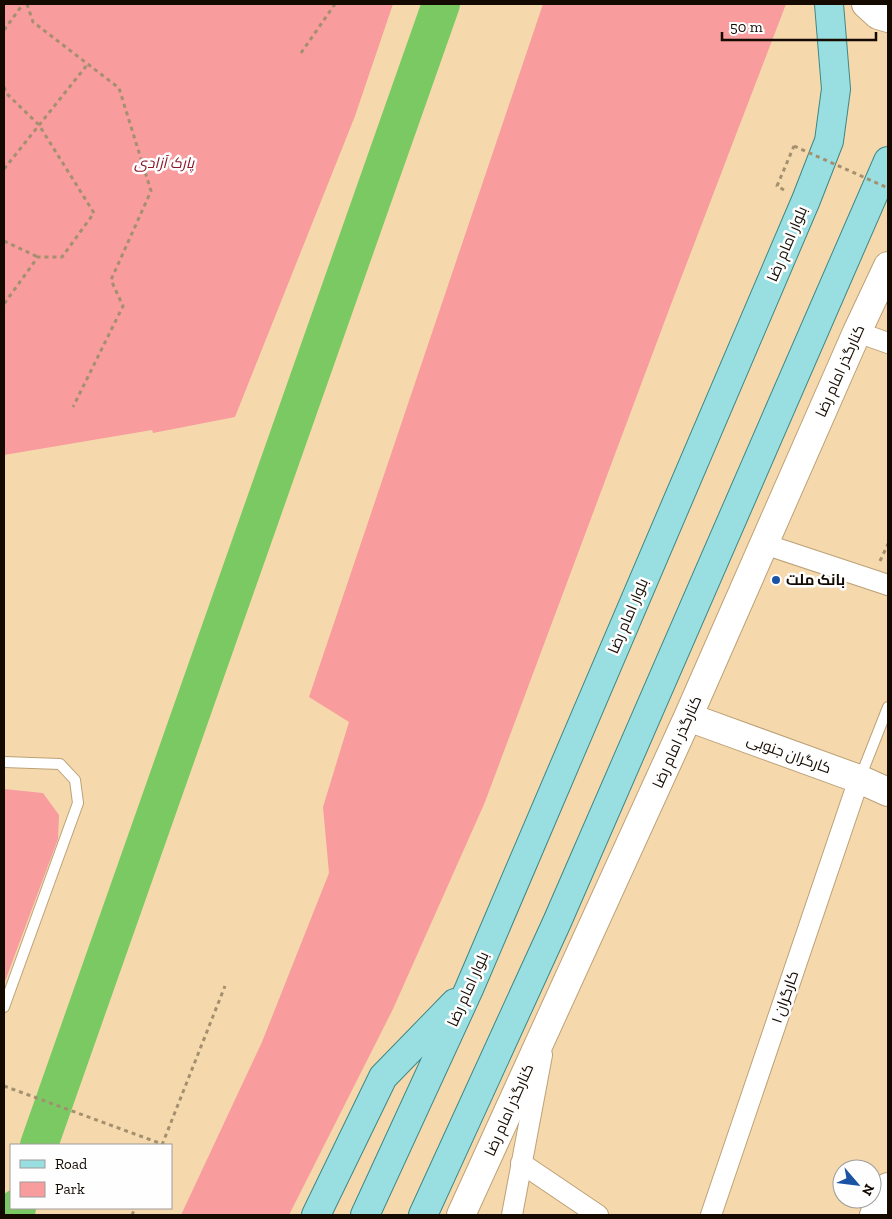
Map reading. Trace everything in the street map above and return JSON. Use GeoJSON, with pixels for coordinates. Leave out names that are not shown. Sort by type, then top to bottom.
{"type":"FeatureCollection","features":[{"type":"Feature","properties":{"kind":"main road","name":"بلوار امام رضا"},"geometry":{"type":"LineString","coordinates":[[365,1215],[469,989],[798,219],[828,141],[836,89],[829,4]]}},
{"type":"Feature","properties":{"kind":"main road"},"geometry":{"type":"LineString","coordinates":[[424,1215],[557,922],[888,161]]}},
{"type":"Feature","properties":{"kind":"main road"},"geometry":{"type":"LineString","coordinates":[[316,1215],[383,1077],[469,989]]}},
{"type":"Feature","properties":{"kind":"street"},"geometry":{"type":"LineString","coordinates":[[866,4],[878,15],[888,18]]}},
{"type":"Feature","properties":{"kind":"street","name":"کنارگذر امام رضا"},"geometry":{"type":"LineString","coordinates":[[462,1215],[688,718],[857,332],[888,266]]}},
{"type":"Feature","properties":{"kind":"street"},"geometry":{"type":"LineString","coordinates":[[857,332],[888,343]]}},
{"type":"Feature","properties":{"kind":"street"},"geometry":{"type":"LineString","coordinates":[[764,544],[888,585]]}},
{"type":"Feature","properties":{"kind":"street","name":"کارگران جنوبی"},"geometry":{"type":"LineString","coordinates":[[688,718],[860,779],[888,792]]}},
{"type":"Feature","properties":{"kind":"street","name":"کارگران ۱"},"geometry":{"type":"LineString","coordinates":[[711,1215],[860,779]]}},
{"type":"Feature","properties":{"kind":"street"},"geometry":{"type":"LineString","coordinates":[[512,1215],[549,1023]]}},
{"type":"Feature","properties":{"kind":"street"},"geometry":{"type":"LineString","coordinates":[[521,1163],[598,1215]]}},
{"type":"Feature","properties":{"kind":"street"},"geometry":{"type":"LineString","coordinates":[[874,1215],[888,1187]]}},
{"type":"Feature","properties":{"kind":"lane"},"geometry":{"type":"LineString","coordinates":[[860,779],[888,707]]}},
{"type":"Feature","properties":{"kind":"lane"},"geometry":{"type":"LineString","coordinates":[[4,762],[60,764],[75,780],[78,803],[4,1008]]}},
{"type":"Feature","properties":{"kind":"path"},"geometry":{"type":"LineString","coordinates":[[4,30],[23,4]]}},
{"type":"Feature","properties":{"kind":"path"},"geometry":{"type":"LineString","coordinates":[[27,4],[32,22],[120,88],[151,191],[111,280],[123,306],[73,407]]}},
{"type":"Feature","properties":{"kind":"path"},"geometry":{"type":"LineString","coordinates":[[301,53],[335,4]]}},
{"type":"Feature","properties":{"kind":"path"},"geometry":{"type":"LineString","coordinates":[[4,169],[88,65]]}},
{"type":"Feature","properties":{"kind":"path"},"geometry":{"type":"LineString","coordinates":[[4,87],[6,94],[39,125],[94,213],[62,257],[38,257],[4,241]]}},
{"type":"Feature","properties":{"kind":"path"},"geometry":{"type":"LineString","coordinates":[[777,186],[794,146],[888,188]]}},
{"type":"Feature","properties":{"kind":"path"},"geometry":{"type":"LineString","coordinates":[[4,304],[38,257]]}},
{"type":"Feature","properties":{"kind":"path"},"geometry":{"type":"LineString","coordinates":[[4,1086],[162,1144],[225,986]]}},
{"type":"Feature","properties":{"kind":"green space","name":"پارک آزادی"},"geometry":{"type":"Polygon","coordinates":[[[4,4],[393,4],[355,116],[235,417],[153,433],[152,430],[4,455],[4,4]]]}},
{"type":"Feature","properties":{"kind":"green space"},"geometry":{"type":"Polygon","coordinates":[[[543,4],[786,4],[670,307],[485,802],[393,1009],[289,1215],[181,1215],[262,1042],[329,873],[323,807],[349,722],[309,697],[543,4]]]}},
{"type":"Feature","properties":{"kind":"green space"},"geometry":{"type":"Polygon","coordinates":[[[4,789],[43,793],[59,815],[58,839],[4,984],[4,789]]]}},
{"type":"Feature","properties":{"kind":"waterway"},"geometry":{"type":"LineString","coordinates":[[39,1144],[441,4]]}},
{"type":"Feature","properties":{"kind":"waterway"},"geometry":{"type":"LineString","coordinates":[[15,1215],[17,1209]]}},
{"type":"Feature","properties":{"kind":"place","name":"بانک ملت"},"geometry":{"type":"Point","coordinates":[776,580]}}]}
